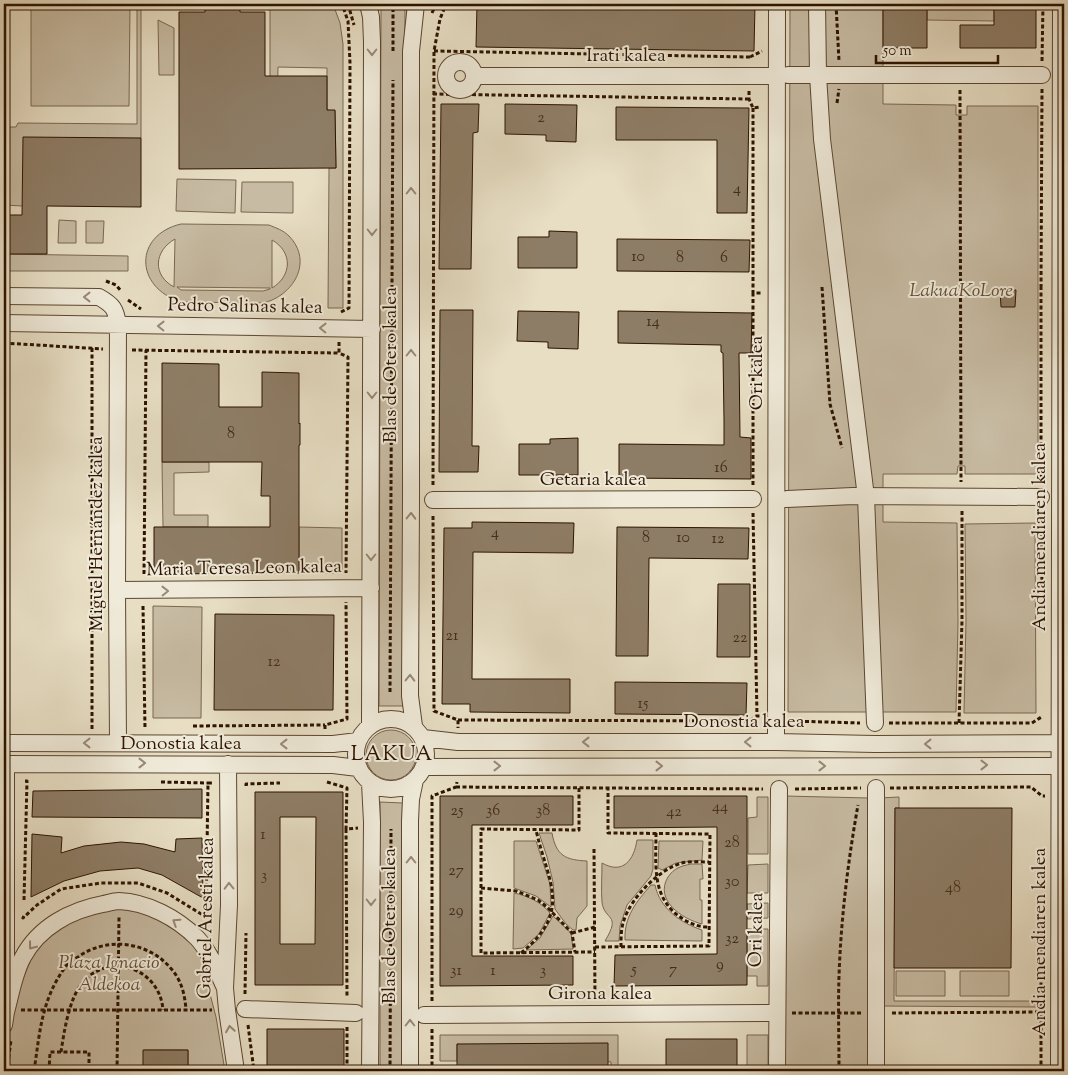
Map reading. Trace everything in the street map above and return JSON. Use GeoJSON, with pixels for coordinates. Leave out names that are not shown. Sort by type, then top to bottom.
{"type":"FeatureCollection","features":[{"type":"Feature","properties":{"kind":"street","name":"Blas de Otero kalea"},"geometry":{"type":"LineString","coordinates":[[368,4],[371,17],[372,42],[370,725]]}},
{"type":"Feature","properties":{"kind":"street","name":"Blas de Otero kalea"},"geometry":{"type":"LineString","coordinates":[[416,4],[411,51],[410,706],[418,732]]}},
{"type":"Feature","properties":{"kind":"street","name":"Ori kalea"},"geometry":{"type":"LineString","coordinates":[[776,742],[777,292],[782,76],[777,4]]}},
{"type":"Feature","properties":{"kind":"street"},"geometry":{"type":"LineString","coordinates":[[817,4],[818,75],[822,139],[866,497],[868,723]]}},
{"type":"Feature","properties":{"kind":"street","name":"Andia mendiaren kalea"},"geometry":{"type":"LineString","coordinates":[[1059,1071],[1062,766],[1061,4]]}},
{"type":"Feature","properties":{"kind":"street","name":"Irati kalea"},"geometry":{"type":"LineString","coordinates":[[475,76],[1042,74]]}},
{"type":"Feature","properties":{"kind":"street"},"geometry":{"type":"LineString","coordinates":[[4,296],[99,297],[109,303],[116,312],[118,325]]}},
{"type":"Feature","properties":{"kind":"street","name":"Pedro Salinas kalea"},"geometry":{"type":"LineString","coordinates":[[4,323],[372,329]]}},
{"type":"Feature","properties":{"kind":"street","name":"Miguel Hernández kalea"},"geometry":{"type":"LineString","coordinates":[[118,325],[118,743]]}},
{"type":"Feature","properties":{"kind":"street"},"geometry":{"type":"LineString","coordinates":[[787,499],[962,496],[1041,497]]}},
{"type":"Feature","properties":{"kind":"street","name":"Getaria kalea"},"geometry":{"type":"LineString","coordinates":[[432,500],[753,499]]}},
{"type":"Feature","properties":{"kind":"street","name":"Maria Teresa Leon kalea"},"geometry":{"type":"LineString","coordinates":[[117,590],[371,588]]}},
{"type":"Feature","properties":{"kind":"street"},"geometry":{"type":"LineString","coordinates":[[392,718],[404,720],[418,732],[426,748],[426,757],[424,767],[415,780],[407,786],[388,790],[378,788],[370,783],[358,768],[355,754],[362,732],[380,720],[392,718]]}},
{"type":"Feature","properties":{"kind":"street","name":"Donostia kalea"},"geometry":{"type":"LineString","coordinates":[[418,732],[458,742],[1062,742]]}},
{"type":"Feature","properties":{"kind":"street","name":"Donostia kalea"},"geometry":{"type":"LineString","coordinates":[[4,743],[333,744],[358,741]]}},
{"type":"Feature","properties":{"kind":"street"},"geometry":{"type":"LineString","coordinates":[[4,1016],[5,764]]}},
{"type":"Feature","properties":{"kind":"street","name":"Donostia kalea"},"geometry":{"type":"LineString","coordinates":[[5,764],[333,765],[358,768]]}},
{"type":"Feature","properties":{"kind":"street","name":"Gabriel Aresti kalea"},"geometry":{"type":"LineString","coordinates":[[228,764],[229,905],[225,988],[236,1071]]}},
{"type":"Feature","properties":{"kind":"street"},"geometry":{"type":"LineString","coordinates":[[424,767],[1062,766]]}},
{"type":"Feature","properties":{"kind":"street","name":"Blas de Otero kalea"},"geometry":{"type":"LineString","coordinates":[[410,1071],[422,1015],[410,821],[411,799],[415,780]]}},
{"type":"Feature","properties":{"kind":"street","name":"Blas de Otero kalea"},"geometry":{"type":"LineString","coordinates":[[370,783],[372,822],[370,1071]]}},
{"type":"Feature","properties":{"kind":"street","name":"Ori kalea"},"geometry":{"type":"LineString","coordinates":[[777,1071],[779,789]]}},
{"type":"Feature","properties":{"kind":"street"},"geometry":{"type":"LineString","coordinates":[[867,790],[876,1012],[876,1071]]}},
{"type":"Feature","properties":{"kind":"street"},"geometry":{"type":"LineString","coordinates":[[4,1016],[13,983],[23,957],[42,932],[68,915],[94,906],[118,901],[144,906],[163,914],[187,930],[205,948],[225,988]]}},
{"type":"Feature","properties":{"kind":"street"},"geometry":{"type":"LineString","coordinates":[[245,1009],[351,1012]]}},
{"type":"Feature","properties":{"kind":"street","name":"Girona kalea"},"geometry":{"type":"LineString","coordinates":[[422,1015],[776,1013]]}},
{"type":"Feature","properties":{"kind":"path"},"geometry":{"type":"LineString","coordinates":[[393,4],[393,53]]}},
{"type":"Feature","properties":{"kind":"path"},"geometry":{"type":"LineString","coordinates":[[446,4],[440,19],[434,51],[433,94],[432,500],[434,712],[458,720],[749,721],[756,716],[787,716],[793,722],[868,723],[1032,723],[1043,716]]}},
{"type":"Feature","properties":{"kind":"path"},"geometry":{"type":"LineString","coordinates":[[835,111],[839,93],[836,4]]}},
{"type":"Feature","properties":{"kind":"path"},"geometry":{"type":"LineString","coordinates":[[1043,4],[1041,286],[1061,287]]}},
{"type":"Feature","properties":{"kind":"path"},"geometry":{"type":"LineString","coordinates":[[434,51],[750,57]]}},
{"type":"Feature","properties":{"kind":"path"},"geometry":{"type":"LineString","coordinates":[[390,692],[393,73]]}},
{"type":"Feature","properties":{"kind":"path"},"geometry":{"type":"LineString","coordinates":[[959,723],[962,620],[960,75]]}},
{"type":"Feature","properties":{"kind":"path"},"geometry":{"type":"LineString","coordinates":[[433,94],[749,99]]}},
{"type":"Feature","properties":{"kind":"path"},"geometry":{"type":"LineString","coordinates":[[753,108],[753,499],[756,716]]}},
{"type":"Feature","properties":{"kind":"path"},"geometry":{"type":"LineString","coordinates":[[822,279],[830,404],[844,455]]}},
{"type":"Feature","properties":{"kind":"path"},"geometry":{"type":"LineString","coordinates":[[753,293],[777,292]]}},
{"type":"Feature","properties":{"kind":"path"},"geometry":{"type":"LineString","coordinates":[[4,343],[118,350],[339,353]]}},
{"type":"Feature","properties":{"kind":"path"},"geometry":{"type":"LineString","coordinates":[[92,348],[92,743]]}},
{"type":"Feature","properties":{"kind":"path"},"geometry":{"type":"LineString","coordinates":[[145,744],[143,591],[146,350]]}},
{"type":"Feature","properties":{"kind":"path"},"geometry":{"type":"LineString","coordinates":[[347,499],[411,500]]}},
{"type":"Feature","properties":{"kind":"path"},"geometry":{"type":"LineString","coordinates":[[348,691],[434,692]]}},
{"type":"Feature","properties":{"kind":"path"},"geometry":{"type":"LineString","coordinates":[[458,720],[458,742]]}},
{"type":"Feature","properties":{"kind":"path"},"geometry":{"type":"LineString","coordinates":[[864,743],[868,723]]}},
{"type":"Feature","properties":{"kind":"path"},"geometry":{"type":"LineString","coordinates":[[456,787],[457,766]]}},
{"type":"Feature","properties":{"kind":"path"},"geometry":{"type":"LineString","coordinates":[[865,766],[867,790]]}},
{"type":"Feature","properties":{"kind":"path"},"geometry":{"type":"LineString","coordinates":[[6,782],[27,781],[24,907]]}},
{"type":"Feature","properties":{"kind":"path"},"geometry":{"type":"LineString","coordinates":[[24,912],[24,918],[37,905],[61,889],[101,883],[129,883],[167,893],[206,917],[208,783],[284,782]]}},
{"type":"Feature","properties":{"kind":"path"},"geometry":{"type":"LineString","coordinates":[[246,784],[246,794]]}},
{"type":"Feature","properties":{"kind":"path"},"geometry":{"type":"LineString","coordinates":[[432,1071],[422,1015],[432,796],[456,787],[867,790],[1031,787]]}},
{"type":"Feature","properties":{"kind":"path"},"geometry":{"type":"LineString","coordinates":[[579,788],[580,830],[481,829],[481,953],[595,952]]}},
{"type":"Feature","properties":{"kind":"path"},"geometry":{"type":"LineString","coordinates":[[595,947],[709,946],[710,834],[608,833],[608,788]]}},
{"type":"Feature","properties":{"kind":"path"},"geometry":{"type":"LineString","coordinates":[[839,1071],[838,1013],[843,914],[849,859],[859,800]]}},
{"type":"Feature","properties":{"kind":"path"},"geometry":{"type":"LineString","coordinates":[[346,829],[351,1012],[347,1071]]}},
{"type":"Feature","properties":{"kind":"path"},"geometry":{"type":"LineString","coordinates":[[390,1071],[391,829]]}},
{"type":"Feature","properties":{"kind":"path"},"geometry":{"type":"LineString","coordinates":[[521,953],[538,938],[552,912],[552,886],[536,830]]}},
{"type":"Feature","properties":{"kind":"path"},"geometry":{"type":"LineString","coordinates":[[656,833],[656,876],[663,900],[676,914],[688,922],[701,927],[709,927]]}},
{"type":"Feature","properties":{"kind":"path"},"geometry":{"type":"LineString","coordinates":[[594,850],[595,1014]]}},
{"type":"Feature","properties":{"kind":"path"},"geometry":{"type":"LineString","coordinates":[[621,947],[622,929],[628,911],[637,897],[656,876],[683,863],[709,862]]}},
{"type":"Feature","properties":{"kind":"path"},"geometry":{"type":"LineString","coordinates":[[481,888],[516,891],[538,900],[572,933],[575,952]]}},
{"type":"Feature","properties":{"kind":"path"},"geometry":{"type":"LineString","coordinates":[[117,1071],[119,915]]}},
{"type":"Feature","properties":{"kind":"path"},"geometry":{"type":"LineString","coordinates":[[111,916],[126,915]]}},
{"type":"Feature","properties":{"kind":"path"},"geometry":{"type":"LineString","coordinates":[[572,933],[595,926]]}},
{"type":"Feature","properties":{"kind":"path"},"geometry":{"type":"LineString","coordinates":[[246,932],[245,1009],[254,1071]]}},
{"type":"Feature","properties":{"kind":"path"},"geometry":{"type":"LineString","coordinates":[[34,1071],[42,1015],[52,989],[67,964],[89,949],[111,944],[131,944],[154,954],[174,971],[185,993],[186,1010]]}},
{"type":"Feature","properties":{"kind":"path"},"geometry":{"type":"LineString","coordinates":[[61,1052],[70,1010],[82,983],[108,966],[135,970],[145,976],[158,993],[162,1003],[162,1010]]}},
{"type":"Feature","properties":{"kind":"path"},"geometry":{"type":"LineString","coordinates":[[23,1001],[21,1010],[227,1010]]}},
{"type":"Feature","properties":{"kind":"path"},"geometry":{"type":"LineString","coordinates":[[776,1013],[1041,1012],[1041,1071]]}},
{"type":"Feature","properties":{"kind":"path"},"geometry":{"type":"LineString","coordinates":[[390,1014],[422,1015]]}},
{"type":"Feature","properties":{"kind":"path"},"geometry":{"type":"LineString","coordinates":[[49,1071],[50,1052],[89,1052],[88,1071]]}},
{"type":"Feature","properties":{"kind":"green space"},"geometry":{"type":"Polygon","coordinates":[[[31,4],[130,4],[129,106],[31,106],[31,4]]]}},
{"type":"Feature","properties":{"kind":"green space"},"geometry":{"type":"Polygon","coordinates":[[[137,4],[141,4],[141,138],[22,206],[4,205],[4,127],[16,127],[18,123],[137,124],[137,4]]]}},
{"type":"Feature","properties":{"kind":"green space"},"geometry":{"type":"Polygon","coordinates":[[[246,4],[333,4],[340,23],[343,44],[343,308],[328,308],[329,168],[336,168],[335,111],[327,110],[327,68],[278,67],[277,108],[270,109],[270,7],[245,7],[246,4]]]}},
{"type":"Feature","properties":{"kind":"green space"},"geometry":{"type":"Polygon","coordinates":[[[381,4],[405,4],[404,706],[379,706],[381,4]]]}},
{"type":"Feature","properties":{"kind":"green space","name":"LakuaKoLore"},"geometry":{"type":"Polygon","coordinates":[[[790,4],[883,4],[883,104],[956,105],[956,115],[967,115],[967,106],[1038,106],[1038,474],[965,474],[965,466],[958,466],[957,474],[883,474],[883,522],[957,523],[958,623],[956,712],[788,712],[790,4]]]}},
{"type":"Feature","properties":{"kind":"green space"},"geometry":{"type":"Polygon","coordinates":[[[927,4],[994,4],[994,21],[927,20],[927,4]]]}},
{"type":"Feature","properties":{"kind":"green space"},"geometry":{"type":"Polygon","coordinates":[[[158,20],[174,28],[174,75],[159,75],[158,20]]]}},
{"type":"Feature","properties":{"kind":"green space"},"geometry":{"type":"Polygon","coordinates":[[[177,179],[236,180],[235,213],[176,211],[177,179]]]}},
{"type":"Feature","properties":{"kind":"green space"},"geometry":{"type":"Polygon","coordinates":[[[242,182],[293,182],[293,213],[241,212],[242,182]]]}},
{"type":"Feature","properties":{"kind":"green space"},"geometry":{"type":"Polygon","coordinates":[[[59,220],[76,221],[76,243],[58,243],[59,220]]]}},
{"type":"Feature","properties":{"kind":"green space"},"geometry":{"type":"Polygon","coordinates":[[[86,221],[104,221],[103,243],[86,243],[86,221]]]}},
{"type":"Feature","properties":{"kind":"green space"},"geometry":{"type":"Polygon","coordinates":[[[181,224],[269,225],[287,234],[296,246],[300,256],[300,267],[297,277],[283,293],[263,303],[181,302],[166,295],[155,285],[148,274],[146,262],[148,250],[155,239],[166,230],[181,224]],[[175,239],[163,250],[158,263],[162,276],[174,287],[175,239]],[[272,240],[272,288],[279,283],[286,271],[287,257],[279,245],[272,240]],[[177,287],[181,290],[263,291],[270,288],[177,287]]]}},
{"type":"Feature","properties":{"kind":"green space"},"geometry":{"type":"Polygon","coordinates":[[[4,254],[128,256],[128,271],[4,271],[4,254]]]}},
{"type":"Feature","properties":{"kind":"green space"},"geometry":{"type":"Polygon","coordinates":[[[162,462],[209,462],[209,472],[174,473],[174,515],[208,515],[208,527],[163,527],[162,462]]]}},
{"type":"Feature","properties":{"kind":"green space"},"geometry":{"type":"Polygon","coordinates":[[[1035,523],[1036,713],[964,713],[966,620],[965,524],[1035,523]]]}},
{"type":"Feature","properties":{"kind":"green space"},"geometry":{"type":"Polygon","coordinates":[[[299,527],[342,528],[342,573],[299,573],[299,527]]]}},
{"type":"Feature","properties":{"kind":"green space"},"geometry":{"type":"Polygon","coordinates":[[[153,606],[202,607],[201,718],[153,718],[153,606]]]}},
{"type":"Feature","properties":{"kind":"green space"},"geometry":{"type":"Polygon","coordinates":[[[391,730],[409,737],[416,755],[409,773],[391,780],[373,773],[366,755],[373,737],[391,730]]]}},
{"type":"Feature","properties":{"kind":"green space"},"geometry":{"type":"Polygon","coordinates":[[[785,796],[869,798],[868,1071],[785,1071],[785,796]]]}},
{"type":"Feature","properties":{"kind":"green space"},"geometry":{"type":"Polygon","coordinates":[[[757,797],[768,797],[768,854],[748,854],[748,818],[757,817],[757,797]]]}},
{"type":"Feature","properties":{"kind":"green space"},"geometry":{"type":"Polygon","coordinates":[[[899,797],[899,808],[895,808],[894,1001],[1035,1001],[1036,1007],[880,1006],[880,798],[899,797]]]}},
{"type":"Feature","properties":{"kind":"green space"},"geometry":{"type":"Polygon","coordinates":[[[380,802],[403,803],[402,1071],[380,1071],[380,802]]]}},
{"type":"Feature","properties":{"kind":"green space"},"geometry":{"type":"Polygon","coordinates":[[[539,833],[552,833],[559,852],[568,858],[587,861],[587,906],[577,918],[576,930],[573,930],[566,924],[555,909],[553,882],[539,833]]]}},
{"type":"Feature","properties":{"kind":"green space"},"geometry":{"type":"Polygon","coordinates":[[[637,840],[653,840],[653,869],[651,876],[627,905],[620,926],[619,941],[605,941],[610,932],[612,921],[603,908],[602,863],[616,867],[626,864],[633,854],[637,840]]]}},
{"type":"Feature","properties":{"kind":"green space"},"geometry":{"type":"Polygon","coordinates":[[[514,841],[536,841],[550,884],[551,907],[536,896],[514,888],[514,841]]]}},
{"type":"Feature","properties":{"kind":"green space"},"geometry":{"type":"Polygon","coordinates":[[[659,841],[703,841],[702,860],[676,863],[662,870],[658,868],[659,841]]]}},
{"type":"Feature","properties":{"kind":"green space"},"geometry":{"type":"Polygon","coordinates":[[[691,864],[702,864],[703,879],[700,879],[700,900],[702,900],[702,924],[679,913],[667,901],[665,893],[665,885],[670,874],[678,868],[691,864]]]}},
{"type":"Feature","properties":{"kind":"green space"},"geometry":{"type":"Polygon","coordinates":[[[768,864],[768,893],[747,893],[748,865],[768,864]]]}},
{"type":"Feature","properties":{"kind":"green space"},"geometry":{"type":"Polygon","coordinates":[[[651,885],[655,885],[661,901],[672,914],[702,930],[702,941],[625,940],[625,932],[632,910],[651,885]]]}},
{"type":"Feature","properties":{"kind":"green space"},"geometry":{"type":"Polygon","coordinates":[[[514,893],[534,900],[550,913],[539,934],[523,948],[513,949],[514,893]]]}},
{"type":"Feature","properties":{"kind":"green space"},"geometry":{"type":"Polygon","coordinates":[[[768,903],[768,918],[747,919],[747,904],[768,903]]]}},
{"type":"Feature","properties":{"kind":"green space","name":"Plaza Ignacio Aldekoa"},"geometry":{"type":"Polygon","coordinates":[[[105,908],[131,909],[170,924],[187,937],[211,972],[210,994],[225,1071],[188,1071],[188,1050],[144,1050],[143,1071],[4,1071],[8,1034],[16,996],[34,952],[49,937],[76,917],[105,908]]]}},
{"type":"Feature","properties":{"kind":"green space"},"geometry":{"type":"Polygon","coordinates":[[[553,916],[571,933],[573,949],[526,950],[540,938],[553,916]]]}},
{"type":"Feature","properties":{"kind":"green space"},"geometry":{"type":"Polygon","coordinates":[[[747,929],[768,929],[768,986],[757,986],[757,976],[747,976],[747,929]]]}},
{"type":"Feature","properties":{"kind":"green space"},"geometry":{"type":"Polygon","coordinates":[[[896,971],[945,971],[945,996],[896,996],[896,971]]]}},
{"type":"Feature","properties":{"kind":"green space"},"geometry":{"type":"Polygon","coordinates":[[[960,971],[1009,971],[1009,996],[960,996],[960,971]]]}},
{"type":"Feature","properties":{"kind":"green space"},"geometry":{"type":"Polygon","coordinates":[[[440,1035],[618,1035],[618,1071],[611,1071],[611,1062],[457,1044],[457,1061],[440,1061],[440,1035]]]}},
{"type":"Feature","properties":{"kind":"green space"},"geometry":{"type":"Polygon","coordinates":[[[747,1035],[768,1035],[768,1071],[747,1071],[747,1035]]]}},
{"type":"Feature","properties":{"kind":"building"},"geometry":{"type":"Polygon","coordinates":[[[205,4],[240,4],[240,12],[265,12],[265,76],[327,76],[327,110],[335,110],[336,168],[179,169],[179,12],[205,12],[205,4]]]}},
{"type":"Feature","properties":{"kind":"building"},"geometry":{"type":"Polygon","coordinates":[[[477,4],[755,4],[754,51],[476,47],[477,4]]]}},
{"type":"Feature","properties":{"kind":"building"},"geometry":{"type":"Polygon","coordinates":[[[883,4],[927,4],[927,48],[883,48],[883,4]]]}},
{"type":"Feature","properties":{"kind":"building"},"geometry":{"type":"Polygon","coordinates":[[[994,4],[1036,4],[1036,48],[960,48],[960,25],[994,25],[994,4]]]}},
{"type":"Feature","properties":{"kind":"building"},"geometry":{"type":"Polygon","coordinates":[[[441,104],[479,104],[478,132],[473,133],[471,269],[439,269],[441,104]]]}},
{"type":"Feature","properties":{"kind":"building"},"geometry":{"type":"Polygon","coordinates":[[[505,104],[577,105],[576,142],[546,141],[546,135],[505,134],[505,104]]]}},
{"type":"Feature","properties":{"kind":"building"},"geometry":{"type":"Polygon","coordinates":[[[616,107],[749,108],[747,213],[717,213],[717,140],[616,140],[616,107]]]}},
{"type":"Feature","properties":{"kind":"building"},"geometry":{"type":"Polygon","coordinates":[[[23,137],[141,138],[141,207],[47,206],[47,254],[4,254],[4,215],[22,215],[23,137]]]}},
{"type":"Feature","properties":{"kind":"building"},"geometry":{"type":"Polygon","coordinates":[[[549,231],[577,232],[577,268],[518,268],[518,237],[549,237],[549,231]]]}},
{"type":"Feature","properties":{"kind":"building"},"geometry":{"type":"Polygon","coordinates":[[[617,239],[750,240],[749,272],[617,271],[617,239]]]}},
{"type":"Feature","properties":{"kind":"building"},"geometry":{"type":"Polygon","coordinates":[[[1000,290],[1016,290],[1015,307],[1001,307],[1000,290]]]}},
{"type":"Feature","properties":{"kind":"building"},"geometry":{"type":"Polygon","coordinates":[[[440,310],[473,310],[472,446],[479,446],[478,472],[439,472],[440,310]]]}},
{"type":"Feature","properties":{"kind":"building"},"geometry":{"type":"Polygon","coordinates":[[[518,311],[579,312],[578,349],[548,348],[548,342],[517,341],[518,311]]]}},
{"type":"Feature","properties":{"kind":"building"},"geometry":{"type":"Polygon","coordinates":[[[618,311],[752,313],[751,353],[739,353],[740,437],[751,438],[751,479],[619,478],[619,444],[724,445],[724,420],[723,353],[721,352],[721,345],[618,343],[618,311]]]}},
{"type":"Feature","properties":{"kind":"building"},"geometry":{"type":"Polygon","coordinates":[[[162,363],[219,364],[219,407],[262,407],[262,372],[299,373],[299,573],[154,574],[154,527],[270,527],[270,496],[261,496],[262,462],[162,462],[162,363]]]}},
{"type":"Feature","properties":{"kind":"building"},"geometry":{"type":"Polygon","coordinates":[[[578,438],[578,475],[519,475],[519,444],[550,444],[550,439],[578,438]]]}},
{"type":"Feature","properties":{"kind":"building"},"geometry":{"type":"Polygon","coordinates":[[[472,522],[574,523],[573,553],[473,552],[472,679],[570,679],[570,713],[470,712],[470,704],[442,704],[444,528],[472,528],[472,522]]]}},
{"type":"Feature","properties":{"kind":"building"},"geometry":{"type":"Polygon","coordinates":[[[617,527],[749,528],[748,559],[649,558],[648,656],[616,656],[617,527]]]}},
{"type":"Feature","properties":{"kind":"building"},"geometry":{"type":"Polygon","coordinates":[[[718,584],[750,584],[750,657],[717,657],[718,584]]]}},
{"type":"Feature","properties":{"kind":"building"},"geometry":{"type":"Polygon","coordinates":[[[215,614],[334,615],[333,710],[214,710],[215,614]]]}},
{"type":"Feature","properties":{"kind":"building"},"geometry":{"type":"Polygon","coordinates":[[[615,682],[747,683],[746,715],[615,714],[615,682]]]}},
{"type":"Feature","properties":{"kind":"building"},"geometry":{"type":"Polygon","coordinates":[[[202,789],[202,818],[32,817],[33,791],[202,789]]]}},
{"type":"Feature","properties":{"kind":"building"},"geometry":{"type":"Polygon","coordinates":[[[255,792],[343,792],[343,985],[255,985],[255,792]],[[280,817],[280,944],[315,944],[316,817],[280,817]]]}},
{"type":"Feature","properties":{"kind":"building"},"geometry":{"type":"Polygon","coordinates":[[[440,796],[573,796],[573,825],[472,825],[472,956],[573,956],[573,985],[440,986],[440,796]]]}},
{"type":"Feature","properties":{"kind":"building"},"geometry":{"type":"Polygon","coordinates":[[[614,796],[747,796],[747,985],[614,986],[615,955],[717,954],[717,827],[614,828],[614,796]]]}},
{"type":"Feature","properties":{"kind":"building"},"geometry":{"type":"Polygon","coordinates":[[[895,808],[1012,808],[1011,968],[894,968],[895,808]]]}},
{"type":"Feature","properties":{"kind":"building"},"geometry":{"type":"Polygon","coordinates":[[[32,834],[62,837],[61,853],[84,846],[121,842],[144,844],[175,852],[176,839],[202,838],[203,898],[162,875],[138,868],[100,871],[64,881],[31,897],[32,834]]]}},
{"type":"Feature","properties":{"kind":"building"},"geometry":{"type":"Polygon","coordinates":[[[267,1029],[344,1029],[344,1071],[267,1071],[267,1029]]]}},
{"type":"Feature","properties":{"kind":"building"},"geometry":{"type":"Polygon","coordinates":[[[666,1039],[737,1039],[737,1071],[666,1071],[666,1039]]]}},
{"type":"Feature","properties":{"kind":"building"},"geometry":{"type":"Polygon","coordinates":[[[608,1043],[608,1071],[457,1071],[457,1044],[608,1043]]]}},
{"type":"Feature","properties":{"kind":"building"},"geometry":{"type":"Polygon","coordinates":[[[143,1050],[188,1050],[188,1071],[143,1071],[143,1050]]]}},
{"type":"Feature","properties":{"kind":"district","name":"LAKUA"},"geometry":{"type":"Point","coordinates":[392,755]}}]}
